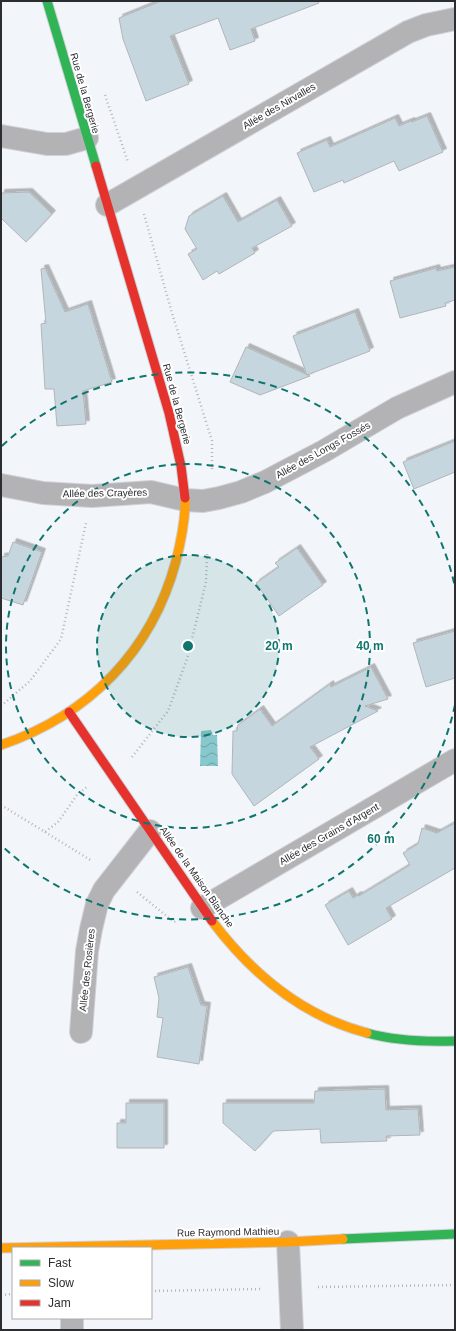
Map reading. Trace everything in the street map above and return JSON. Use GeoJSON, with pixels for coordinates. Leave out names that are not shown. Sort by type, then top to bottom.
{"type":"FeatureCollection","features":[{"type":"Feature","properties":{"kind":"street","name":"Rue de la Bergerie"},"geometry":{"type":"LineString","coordinates":[[1,745],[36,731],[69,712],[99,688],[118,669],[138,645],[150,628],[160,608],[174,568],[183,526],[185,500],[182,465],[169,413],[47,1]]}},
{"type":"Feature","properties":{"kind":"street","name":"Allée des Nirvalles"},"geometry":{"type":"LineString","coordinates":[[108,204],[408,32],[426,25],[455,19]]}},
{"type":"Feature","properties":{"kind":"street"},"geometry":{"type":"LineString","coordinates":[[1,136],[47,144],[66,144],[87,138]]}},
{"type":"Feature","properties":{"kind":"street","name":"Allée des Longs Fossés"},"geometry":{"type":"LineString","coordinates":[[185,500],[203,501],[213,499],[241,492],[271,479],[324,451],[397,408],[455,382]]}},
{"type":"Feature","properties":{"kind":"street","name":"Allée des Crayères"},"geometry":{"type":"LineString","coordinates":[[1,485],[43,494],[92,496],[151,492],[185,500]]}},
{"type":"Feature","properties":{"kind":"street","name":"Allée de la Maison Blanche"},"geometry":{"type":"LineString","coordinates":[[69,712],[202,908],[241,956],[261,976],[287,996],[313,1013],[336,1024],[363,1034],[402,1041],[455,1041]]}},
{"type":"Feature","properties":{"kind":"street","name":"Allée des Grains d'Argent"},"geometry":{"type":"LineString","coordinates":[[202,908],[455,760]]}},
{"type":"Feature","properties":{"kind":"street","name":"Allée des Rosières"},"geometry":{"type":"LineString","coordinates":[[81,1032],[87,952],[97,904],[104,890],[150,831]]}},
{"type":"Feature","properties":{"kind":"street","name":"Rue Raymond Mathieu"},"geometry":{"type":"LineString","coordinates":[[69,1247],[288,1242],[455,1234]]}},
{"type":"Feature","properties":{"kind":"street"},"geometry":{"type":"LineString","coordinates":[[288,1242],[292,1330]]}},
{"type":"Feature","properties":{"kind":"street","name":"Rue Raymond Mathieu"},"geometry":{"type":"LineString","coordinates":[[1,1248],[12,1248]]}},
{"type":"Feature","properties":{"kind":"street"},"geometry":{"type":"LineString","coordinates":[[72,1319],[72,1330]]}},
{"type":"Feature","properties":{"kind":"path"},"geometry":{"type":"LineString","coordinates":[[104,92],[137,188],[172,314],[212,441],[213,499]]}},
{"type":"Feature","properties":{"kind":"path"},"geometry":{"type":"LineString","coordinates":[[1,706],[30,681],[61,640],[92,496]]}},
{"type":"Feature","properties":{"kind":"path"},"geometry":{"type":"LineString","coordinates":[[1,805],[44,832],[58,822],[77,795],[109,771],[134,755],[168,710],[187,659],[206,582],[208,551]]}},
{"type":"Feature","properties":{"kind":"path"},"geometry":{"type":"LineString","coordinates":[[1,1295],[12,1294]]}},
{"type":"Feature","properties":{"kind":"water"},"geometry":{"type":"Polygon","coordinates":[[[211,730],[213,735],[217,735],[218,766],[200,766],[201,731],[211,730]]]}},
{"type":"Feature","properties":{"kind":"building"},"geometry":{"type":"Polygon","coordinates":[[[161,1],[318,1],[319,3],[251,29],[255,41],[230,50],[218,18],[170,36],[189,84],[146,101],[123,39],[119,18],[161,1]]]}},
{"type":"Feature","properties":{"kind":"building"},"geometry":{"type":"Polygon","coordinates":[[[427,116],[443,152],[399,171],[394,161],[344,183],[343,180],[314,192],[297,153],[327,140],[330,147],[395,118],[399,126],[427,116]]]}},
{"type":"Feature","properties":{"kind":"building"},"geometry":{"type":"Polygon","coordinates":[[[29,192],[52,214],[26,242],[1,218],[1,193],[29,192]]]}},
{"type":"Feature","properties":{"kind":"building"},"geometry":{"type":"Polygon","coordinates":[[[223,196],[238,222],[277,200],[292,226],[252,248],[255,253],[219,274],[217,271],[203,280],[188,254],[197,249],[185,229],[189,216],[223,196]]]}},
{"type":"Feature","properties":{"kind":"building"},"geometry":{"type":"Polygon","coordinates":[[[455,267],[455,300],[445,303],[446,306],[400,318],[390,281],[436,268],[437,271],[455,267]]]}},
{"type":"Feature","properties":{"kind":"building"},"geometry":{"type":"Polygon","coordinates":[[[45,268],[65,312],[88,304],[112,382],[83,391],[86,424],[57,426],[54,389],[45,389],[41,324],[46,323],[41,269],[45,268]]]}},
{"type":"Feature","properties":{"kind":"building"},"geometry":{"type":"Polygon","coordinates":[[[355,312],[370,351],[307,375],[293,336],[355,312]]]}},
{"type":"Feature","properties":{"kind":"building"},"geometry":{"type":"Polygon","coordinates":[[[246,347],[310,376],[260,395],[230,382],[246,347]]]}},
{"type":"Feature","properties":{"kind":"building"},"geometry":{"type":"Polygon","coordinates":[[[455,441],[455,472],[414,489],[403,462],[455,441]]]}},
{"type":"Feature","properties":{"kind":"building"},"geometry":{"type":"Polygon","coordinates":[[[13,542],[42,552],[23,605],[1,598],[1,557],[8,556],[13,542]]]}},
{"type":"Feature","properties":{"kind":"building"},"geometry":{"type":"Polygon","coordinates":[[[297,548],[323,585],[279,616],[256,583],[279,567],[275,563],[297,548]]]}},
{"type":"Feature","properties":{"kind":"building"},"geometry":{"type":"Polygon","coordinates":[[[455,631],[455,678],[426,687],[413,643],[455,631]]]}},
{"type":"Feature","properties":{"kind":"building"},"geometry":{"type":"Polygon","coordinates":[[[371,667],[388,699],[365,706],[378,711],[310,747],[319,759],[254,806],[232,774],[233,731],[237,731],[238,725],[260,709],[272,726],[330,684],[331,687],[371,667]]]}},
{"type":"Feature","properties":{"kind":"building"},"geometry":{"type":"Polygon","coordinates":[[[455,823],[455,868],[386,908],[392,919],[348,945],[325,905],[349,891],[353,898],[358,895],[359,896],[410,865],[403,853],[418,844],[422,828],[437,833],[455,823]]]}},
{"type":"Feature","properties":{"kind":"building"},"geometry":{"type":"Polygon","coordinates":[[[188,967],[201,1005],[207,1006],[199,1064],[157,1057],[163,1018],[157,1017],[159,998],[154,977],[188,967]]]}},
{"type":"Feature","properties":{"kind":"building"},"geometry":{"type":"Polygon","coordinates":[[[385,1089],[386,1110],[418,1109],[420,1135],[386,1136],[387,1141],[321,1143],[320,1129],[273,1131],[255,1151],[223,1123],[223,1103],[314,1103],[315,1091],[385,1089]]]}},
{"type":"Feature","properties":{"kind":"building"},"geometry":{"type":"Polygon","coordinates":[[[126,1103],[164,1103],[164,1148],[117,1148],[117,1123],[126,1123],[126,1103]]]}},
{"type":"Feature","properties":{"kind":"traffic: fast"},"geometry":{"type":"LineString","coordinates":[[47,1],[96,166]]}},
{"type":"Feature","properties":{"kind":"traffic: fast"},"geometry":{"type":"LineString","coordinates":[[367,1033],[389,1038],[455,1041]]}},
{"type":"Feature","properties":{"kind":"traffic: fast"},"geometry":{"type":"LineString","coordinates":[[343,1239],[455,1234]]}},
{"type":"Feature","properties":{"kind":"traffic: slow"},"geometry":{"type":"LineString","coordinates":[[1,745],[33,732],[62,716],[89,697],[112,676],[133,651],[151,624],[165,594],[176,561],[181,538],[185,514],[185,498]]}},
{"type":"Feature","properties":{"kind":"traffic: slow"},"geometry":{"type":"LineString","coordinates":[[212,921],[244,958],[261,975],[280,990],[321,1016],[367,1033]]}},
{"type":"Feature","properties":{"kind":"traffic: slow"},"geometry":{"type":"LineString","coordinates":[[49,1247],[288,1242],[343,1239]]}},
{"type":"Feature","properties":{"kind":"traffic: slow"},"geometry":{"type":"LineString","coordinates":[[1,1248],[12,1248]]}},
{"type":"Feature","properties":{"kind":"traffic: jam"},"geometry":{"type":"LineString","coordinates":[[96,166],[169,413],[181,466],[185,498]]}},
{"type":"Feature","properties":{"kind":"traffic: jam"},"geometry":{"type":"LineString","coordinates":[[69,712],[212,921]]}}]}
